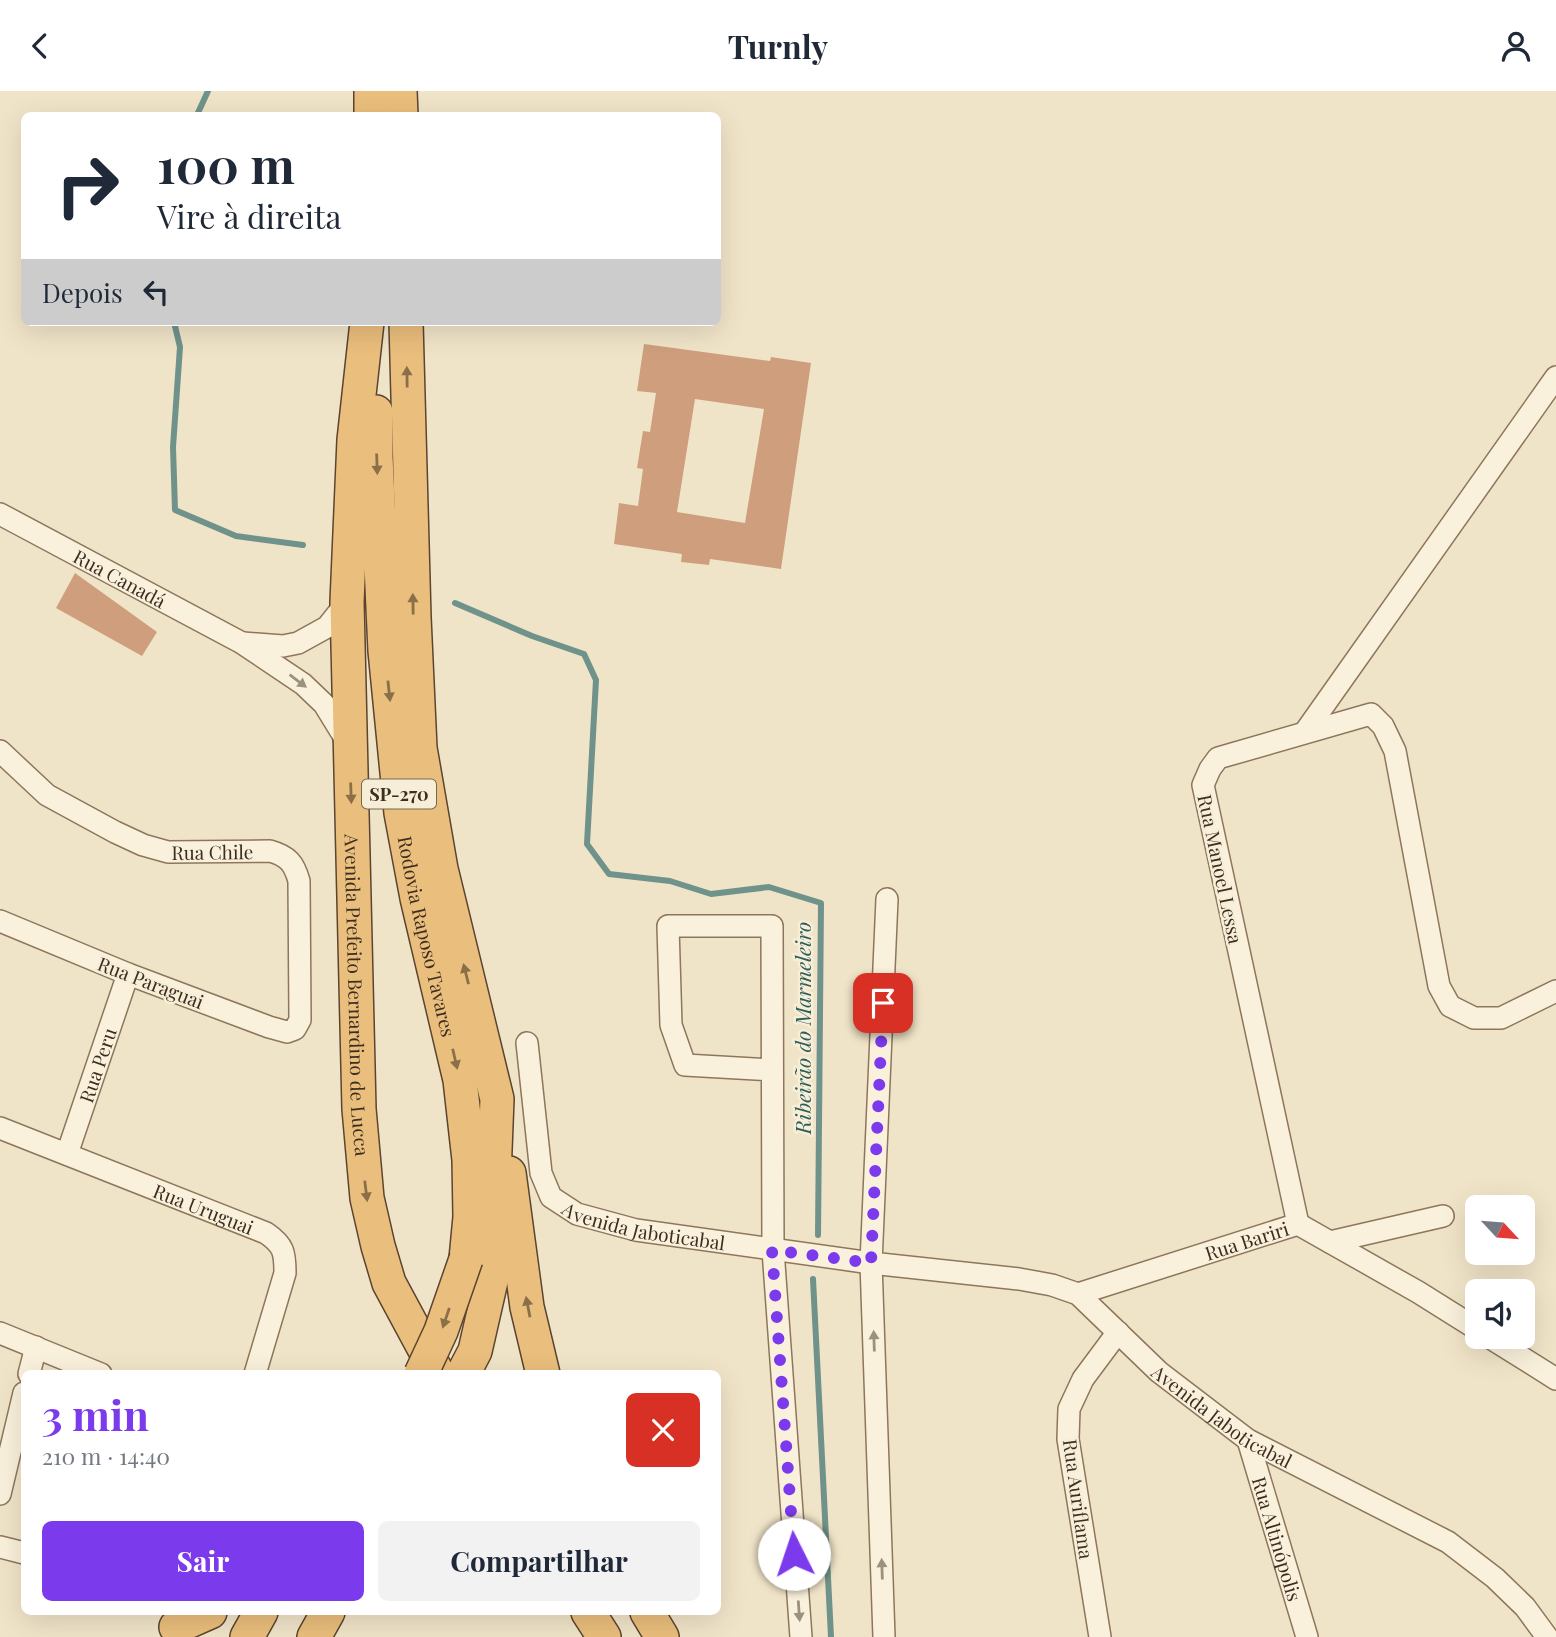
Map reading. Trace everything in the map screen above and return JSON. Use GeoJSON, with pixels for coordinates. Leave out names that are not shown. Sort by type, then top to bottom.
{"type":"FeatureCollection","features":[{"type":"Feature","properties":{"kind":"highway"},"geometry":{"type":"LineString","coordinates":[[370,91],[372,112]]}},
{"type":"Feature","properties":{"kind":"highway"},"geometry":{"type":"LineString","coordinates":[[400,91],[401,112]]}},
{"type":"Feature","properties":{"kind":"highway","name":"Avenida Prefeito Bernardino de Lucca"},"geometry":{"type":"LineString","coordinates":[[367,326],[354,440],[346,602],[359,1109],[367,1198],[378,1247],[389,1283],[436,1370]]}},
{"type":"Feature","properties":{"kind":"highway","name":"Rodovia Raposo Tavares"},"geometry":{"type":"LineString","coordinates":[[376,326],[376,457],[385,651],[401,813],[417,898],[460,1080],[469,1160],[470,1217],[481,1259],[475,1351],[465,1370]]}},
{"type":"Feature","properties":{"kind":"highway","name":"Rodovia Raposo Tavares"},"geometry":{"type":"LineString","coordinates":[[406,326],[420,748],[441,869],[497,1100],[492,1226],[481,1259],[423,1370]]}},
{"type":"Feature","properties":{"kind":"highway"},"geometry":{"type":"LineString","coordinates":[[497,1100],[514,1200],[527,1307],[542,1370]]}},
{"type":"Feature","properties":{"kind":"highway"},"geometry":{"type":"LineString","coordinates":[[177,1625],[202,1615]]}},
{"type":"Feature","properties":{"kind":"highway"},"geometry":{"type":"LineString","coordinates":[[247,1637],[259,1615]]}},
{"type":"Feature","properties":{"kind":"highway"},"geometry":{"type":"LineString","coordinates":[[314,1637],[326,1615]]}},
{"type":"Feature","properties":{"kind":"highway"},"geometry":{"type":"LineString","coordinates":[[591,1615],[604,1637]]}},
{"type":"Feature","properties":{"kind":"highway"},"geometry":{"type":"LineString","coordinates":[[649,1615],[662,1637]]}},
{"type":"Feature","properties":{"kind":"street"},"geometry":{"type":"LineString","coordinates":[[1305,731],[1556,377]]}},
{"type":"Feature","properties":{"kind":"street","name":"Rua Canadá"},"geometry":{"type":"LineString","coordinates":[[0,514],[242,643],[303,684],[324,704],[350,745]]}},
{"type":"Feature","properties":{"kind":"street"},"geometry":{"type":"LineString","coordinates":[[242,643],[283,646],[298,643],[327,627],[346,602]]}},
{"type":"Feature","properties":{"kind":"street","name":"Rua Manoel Lessa"},"geometry":{"type":"LineString","coordinates":[[1298,1224],[1203,785],[1209,769],[1219,758],[1371,714],[1383,726],[1395,751],[1439,986],[1450,1006],[1474,1018],[1501,1018],[1556,991]]}},
{"type":"Feature","properties":{"kind":"street","name":"Rua Chile"},"geometry":{"type":"LineString","coordinates":[[0,751],[47,795],[144,845],[168,852],[270,851],[289,860],[295,867],[299,881],[300,1020]]}},
{"type":"Feature","properties":{"kind":"street"},"geometry":{"type":"LineString","coordinates":[[884,1637],[871,1263],[887,899]]}},
{"type":"Feature","properties":{"kind":"street","name":"Rua Paraguai"},"geometry":{"type":"LineString","coordinates":[[0,921],[128,974],[270,1027],[287,1032],[295,1029],[300,1020]]}},
{"type":"Feature","properties":{"kind":"street"},"geometry":{"type":"LineString","coordinates":[[772,1070],[685,1065],[671,1025],[668,926],[772,926],[772,1070],[772,1250],[801,1637]]}},
{"type":"Feature","properties":{"kind":"street","name":"Rua Peru"},"geometry":{"type":"LineString","coordinates":[[67,1154],[128,974]]}},
{"type":"Feature","properties":{"kind":"street","name":"Avenida Jaboticabal"},"geometry":{"type":"LineString","coordinates":[[527,1043],[541,1173],[551,1197],[577,1215],[636,1230],[871,1263],[1019,1279],[1052,1285],[1078,1294],[1159,1372],[1248,1440],[1448,1542],[1495,1578],[1525,1607],[1546,1637]]}},
{"type":"Feature","properties":{"kind":"street","name":"Rua Uruguai"},"geometry":{"type":"LineString","coordinates":[[0,1128],[266,1233],[276,1240],[285,1255],[285,1273],[256,1370]]}},
{"type":"Feature","properties":{"kind":"street"},"geometry":{"type":"LineString","coordinates":[[1329,1242],[1443,1216]]}},
{"type":"Feature","properties":{"kind":"street","name":"Rua Bariri"},"geometry":{"type":"LineString","coordinates":[[1078,1294],[1298,1224],[1465,1321]]}},
{"type":"Feature","properties":{"kind":"street","name":"Rua Auriflama"},"geometry":{"type":"LineString","coordinates":[[1100,1637],[1068,1439],[1069,1409],[1083,1380],[1118,1332]]}},
{"type":"Feature","properties":{"kind":"street"},"geometry":{"type":"LineString","coordinates":[[0,1333],[91,1370]]}},
{"type":"Feature","properties":{"kind":"street"},"geometry":{"type":"LineString","coordinates":[[30,1370],[36,1347]]}},
{"type":"Feature","properties":{"kind":"street"},"geometry":{"type":"LineString","coordinates":[[1508,1349],[1556,1379]]}},
{"type":"Feature","properties":{"kind":"street"},"geometry":{"type":"LineString","coordinates":[[0,1494],[21,1406]]}},
{"type":"Feature","properties":{"kind":"street","name":"Rua Altinópolis"},"geometry":{"type":"LineString","coordinates":[[1248,1440],[1307,1637]]}},
{"type":"Feature","properties":{"kind":"street"},"geometry":{"type":"LineString","coordinates":[[0,1547],[21,1552]]}},
{"type":"Feature","properties":{"kind":"building"},"geometry":{"type":"Polygon","coordinates":[[[644,344],[770,361],[771,357],[811,363],[781,569],[710,559],[709,565],[681,562],[682,554],[614,544],[619,503],[638,506],[643,469],[637,468],[643,431],[650,432],[656,393],[637,391],[644,344]],[[695,399],[677,512],[745,523],[764,409],[695,399]]]}},
{"type":"Feature","properties":{"kind":"building"},"geometry":{"type":"Polygon","coordinates":[[[75,573],[157,632],[142,656],[56,608],[75,573]]]}},
{"type":"Feature","properties":{"kind":"waterway","name":"Ribeirão do Marmeleiro"},"geometry":{"type":"LineString","coordinates":[[198,112],[208,91]]}},
{"type":"Feature","properties":{"kind":"waterway","name":"Ribeirão do Marmeleiro"},"geometry":{"type":"LineString","coordinates":[[175,326],[180,347],[173,447],[175,510],[236,536],[303,545]]}},
{"type":"Feature","properties":{"kind":"waterway","name":"Ribeirão do Marmeleiro"},"geometry":{"type":"LineString","coordinates":[[455,603],[532,636],[584,654],[596,680],[587,844],[609,874],[670,881],[711,894],[769,887],[821,903],[818,1235]]}},
{"type":"Feature","properties":{"kind":"waterway","name":"Ribeirão do Marmeleiro"},"geometry":{"type":"LineString","coordinates":[[813,1279],[831,1637]]}},
{"type":"Feature","properties":{"kind":"route"},"geometry":{"type":"LineString","coordinates":[[794,1554],[772,1250],[871,1263],[883,1003]]}}]}
